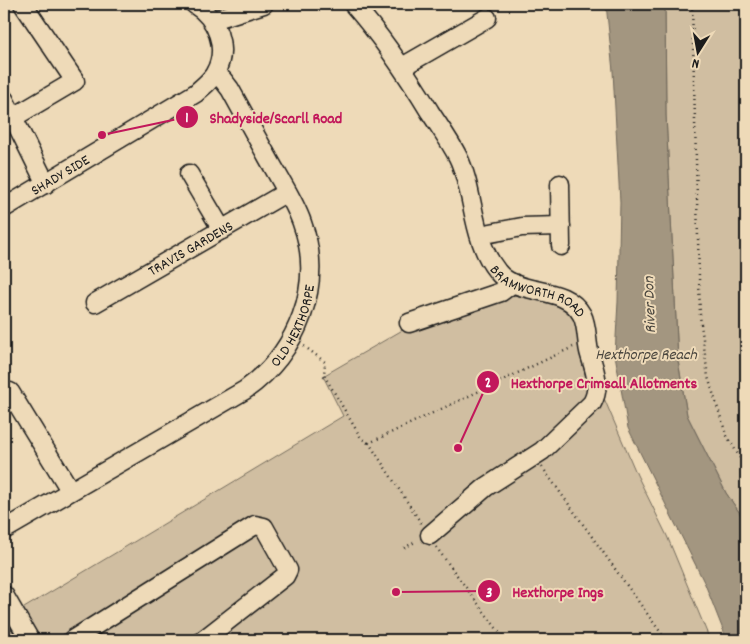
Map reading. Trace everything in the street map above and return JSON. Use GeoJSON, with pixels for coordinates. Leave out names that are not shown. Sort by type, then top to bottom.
{"type":"FeatureCollection","features":[{"type":"Feature","properties":{"kind":"street"},"geometry":{"type":"LineString","coordinates":[[9,120],[75,81],[23,4]]}},
{"type":"Feature","properties":{"kind":"street"},"geometry":{"type":"LineString","coordinates":[[194,4],[212,20],[220,40],[220,54],[215,74]]}},
{"type":"Feature","properties":{"kind":"street"},"geometry":{"type":"LineString","coordinates":[[212,20],[264,4]]}},
{"type":"Feature","properties":{"kind":"street","name":"BRAMWORTH ROAD"},"geometry":{"type":"LineString","coordinates":[[353,4],[402,67],[459,158],[480,235],[496,271],[513,283],[558,296],[572,303],[582,315],[586,326],[586,342],[597,376],[595,397],[557,439],[486,487],[430,535]]}},
{"type":"Feature","properties":{"kind":"street"},"geometry":{"type":"LineString","coordinates":[[402,67],[487,18]]}},
{"type":"Feature","properties":{"kind":"street","name":"SHADY SIDE"},"geometry":{"type":"LineString","coordinates":[[4,208],[196,93],[215,74]]}},
{"type":"Feature","properties":{"kind":"street","name":"OLD HEXTHORPE"},"geometry":{"type":"LineString","coordinates":[[4,530],[245,390],[263,377],[291,339],[304,311],[309,285],[310,263],[302,223],[230,89],[215,74]]}},
{"type":"Feature","properties":{"kind":"street"},"geometry":{"type":"LineString","coordinates":[[4,99],[9,120],[46,184]]}},
{"type":"Feature","properties":{"kind":"street"},"geometry":{"type":"LineString","coordinates":[[189,174],[222,230]]}},
{"type":"Feature","properties":{"kind":"street"},"geometry":{"type":"LineString","coordinates":[[560,184],[561,246]]}},
{"type":"Feature","properties":{"kind":"street","name":"TRAVIS GARDENS"},"geometry":{"type":"LineString","coordinates":[[94,303],[287,192]]}},
{"type":"Feature","properties":{"kind":"street"},"geometry":{"type":"LineString","coordinates":[[480,235],[522,227],[561,226]]}},
{"type":"Feature","properties":{"kind":"street"},"geometry":{"type":"LineString","coordinates":[[409,323],[501,292],[513,283]]}},
{"type":"Feature","properties":{"kind":"street"},"geometry":{"type":"LineString","coordinates":[[10,392],[70,490]]}},
{"type":"Feature","properties":{"kind":"street"},"geometry":{"type":"LineString","coordinates":[[72,640],[255,525],[264,527],[288,570],[285,576],[203,640]]}},
{"type":"Feature","properties":{"kind":"street"},"geometry":{"type":"LineString","coordinates":[[4,595],[30,640]]}},
{"type":"Feature","properties":{"kind":"path"},"geometry":{"type":"LineString","coordinates":[[692,4],[700,316],[708,377],[726,434],[746,468]]}},
{"type":"Feature","properties":{"kind":"path"},"geometry":{"type":"LineString","coordinates":[[291,339],[317,354],[325,362],[324,375],[361,438],[369,443],[430,535],[505,640]]}},
{"type":"Feature","properties":{"kind":"path"},"geometry":{"type":"LineString","coordinates":[[369,443],[586,342]]}},
{"type":"Feature","properties":{"kind":"path"},"geometry":{"type":"LineString","coordinates":[[534,455],[666,640]]}},
{"type":"Feature","properties":{"kind":"shaded area"},"geometry":{"type":"Polygon","coordinates":[[[665,4],[746,4],[746,522],[726,493],[687,415],[678,360],[666,115],[665,4]]]}},
{"type":"Feature","properties":{"kind":"shaded area"},"geometry":{"type":"Polygon","coordinates":[[[525,292],[556,299],[576,316],[580,335],[578,345],[589,390],[603,396],[637,475],[667,536],[710,640],[4,640],[4,616],[7,613],[14,614],[343,416],[323,376],[406,328],[525,292]]]}},
{"type":"Feature","properties":{"kind":"water","name":"Hexthorpe Reach"},"geometry":{"type":"Polygon","coordinates":[[[606,4],[665,4],[666,115],[678,361],[687,415],[726,493],[746,522],[746,640],[727,640],[705,584],[628,428],[615,355],[620,202],[613,71],[606,4]]]}},
{"type":"Feature","properties":{"kind":"building"},"geometry":{"type":"Polygon","coordinates":[[[10,627],[19,640],[5,640],[4,631],[10,627]]]}},
{"type":"Feature","properties":{"kind":"place","name":"Shadyside/Scarll Road"},"geometry":{"type":"Point","coordinates":[102,135]}},
{"type":"Feature","properties":{"kind":"place","name":"Hexthorpe Crimsall Allotments"},"geometry":{"type":"Point","coordinates":[458,448]}},
{"type":"Feature","properties":{"kind":"place","name":"Hexthorpe Ings"},"geometry":{"type":"Point","coordinates":[396,592]}},
{"type":"Feature","properties":{"kind":"water label","name":"River Don"},"geometry":{"type":"Point","coordinates":[648,305]}}]}
